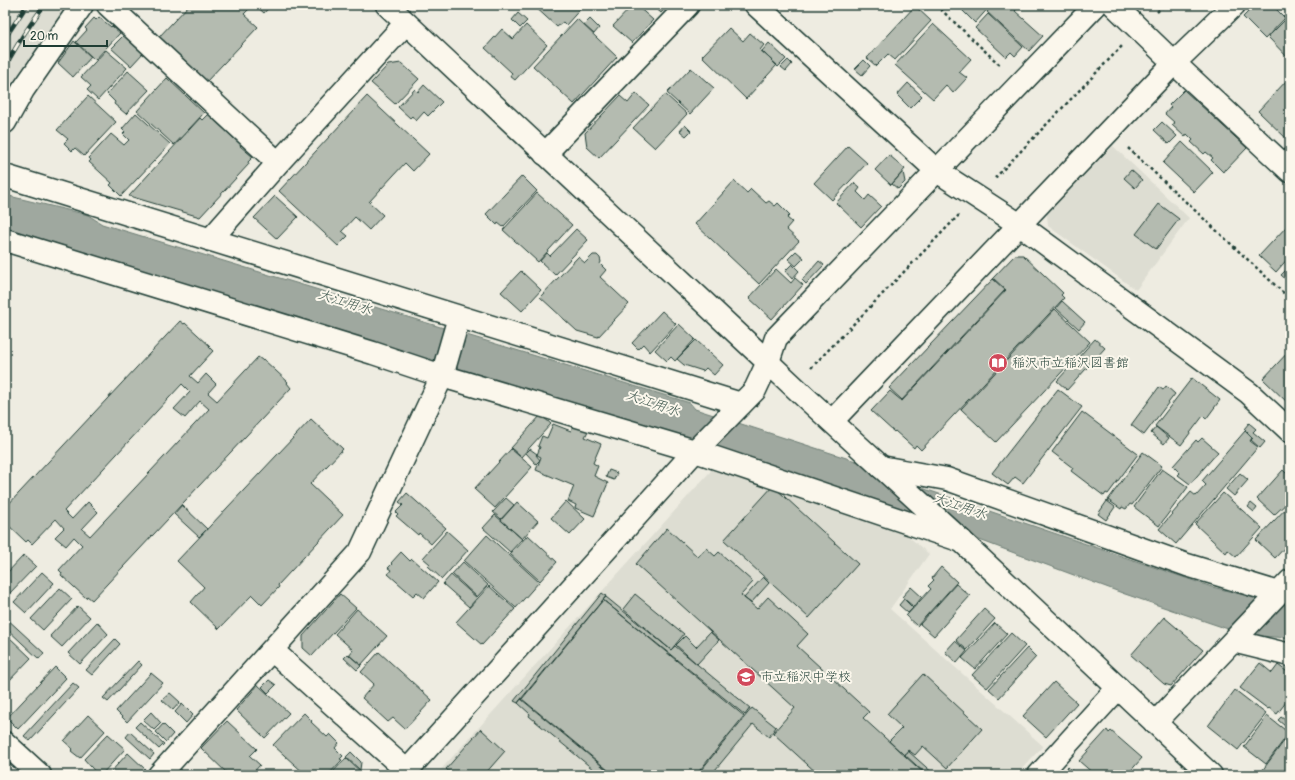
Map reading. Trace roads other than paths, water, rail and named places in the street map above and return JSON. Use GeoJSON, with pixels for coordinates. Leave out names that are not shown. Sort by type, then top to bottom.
{"type":"FeatureCollection","features":[{"type":"Feature","properties":{"kind":"street"},"geometry":{"type":"LineString","coordinates":[[5,122],[23,90],[82,5]]}},
{"type":"Feature","properties":{"kind":"street"},"geometry":{"type":"LineString","coordinates":[[108,5],[278,163]]}},
{"type":"Feature","properties":{"kind":"street"},"geometry":{"type":"LineString","coordinates":[[387,5],[768,362],[957,536],[1211,775]]}},
{"type":"Feature","properties":{"kind":"street"},"geometry":{"type":"LineString","coordinates":[[545,154],[688,5]]}},
{"type":"Feature","properties":{"kind":"street"},"geometry":{"type":"LineString","coordinates":[[756,5],[937,171],[1020,225],[1249,393],[1290,431]]}},
{"type":"Feature","properties":{"kind":"street"},"geometry":{"type":"LineString","coordinates":[[272,650],[405,773],[696,450],[755,390],[768,362],[776,338],[1096,5]]}},
{"type":"Feature","properties":{"kind":"street"},"geometry":{"type":"LineString","coordinates":[[1114,5],[1290,171]]}},
{"type":"Feature","properties":{"kind":"street"},"geometry":{"type":"LineString","coordinates":[[832,421],[1174,63],[1234,5]]}},
{"type":"Feature","properties":{"kind":"street"},"geometry":{"type":"LineString","coordinates":[[210,240],[406,23]]}},
{"type":"Feature","properties":{"kind":"street"},"geometry":{"type":"LineString","coordinates":[[5,176],[210,240],[457,323],[735,410]]}},
{"type":"Feature","properties":{"kind":"street"},"geometry":{"type":"LineString","coordinates":[[5,240],[696,450],[957,536]]}},
{"type":"Feature","properties":{"kind":"street"},"geometry":{"type":"LineString","coordinates":[[159,775],[360,552],[443,373],[457,323]]}},
{"type":"Feature","properties":{"kind":"street"},"geometry":{"type":"LineString","coordinates":[[881,467],[947,479],[1187,565],[1284,589]]}},
{"type":"Feature","properties":{"kind":"street"},"geometry":{"type":"LineString","coordinates":[[1155,723],[1284,589]]}},
{"type":"Feature","properties":{"kind":"street"},"geometry":{"type":"LineString","coordinates":[[1236,638],[1290,654]]}},
{"type":"Feature","properties":{"kind":"street"},"geometry":{"type":"LineString","coordinates":[[1039,775],[1118,688]]}},
{"type":"Feature","properties":{"kind":"street"},"geometry":{"type":"LineString","coordinates":[[5,743],[40,775]]}},
{"type":"Feature","properties":{"kind":"water","name":"大江用水"},"geometry":{"type":"Polygon","coordinates":[[[5,195],[88,215],[102,224],[690,403],[695,409],[905,477],[913,485],[1212,587],[1290,606],[1290,638],[1259,636],[1225,628],[1125,594],[966,535],[657,431],[5,231],[5,195]]]}},
{"type":"Feature","properties":{"kind":"railway"},"geometry":{"type":"LineString","coordinates":[[5,38],[27,5]]}},
{"type":"Feature","properties":{"kind":"railway"},"geometry":{"type":"LineString","coordinates":[[5,66],[24,34],[44,5]]}},
{"type":"Feature","properties":{"kind":"place","name":"稲沢市立稲沢図書館"},"geometry":{"type":"Point","coordinates":[998,363]}},
{"type":"Feature","properties":{"kind":"place","name":"市立稲沢中学校"},"geometry":{"type":"Point","coordinates":[746,677]}}]}
